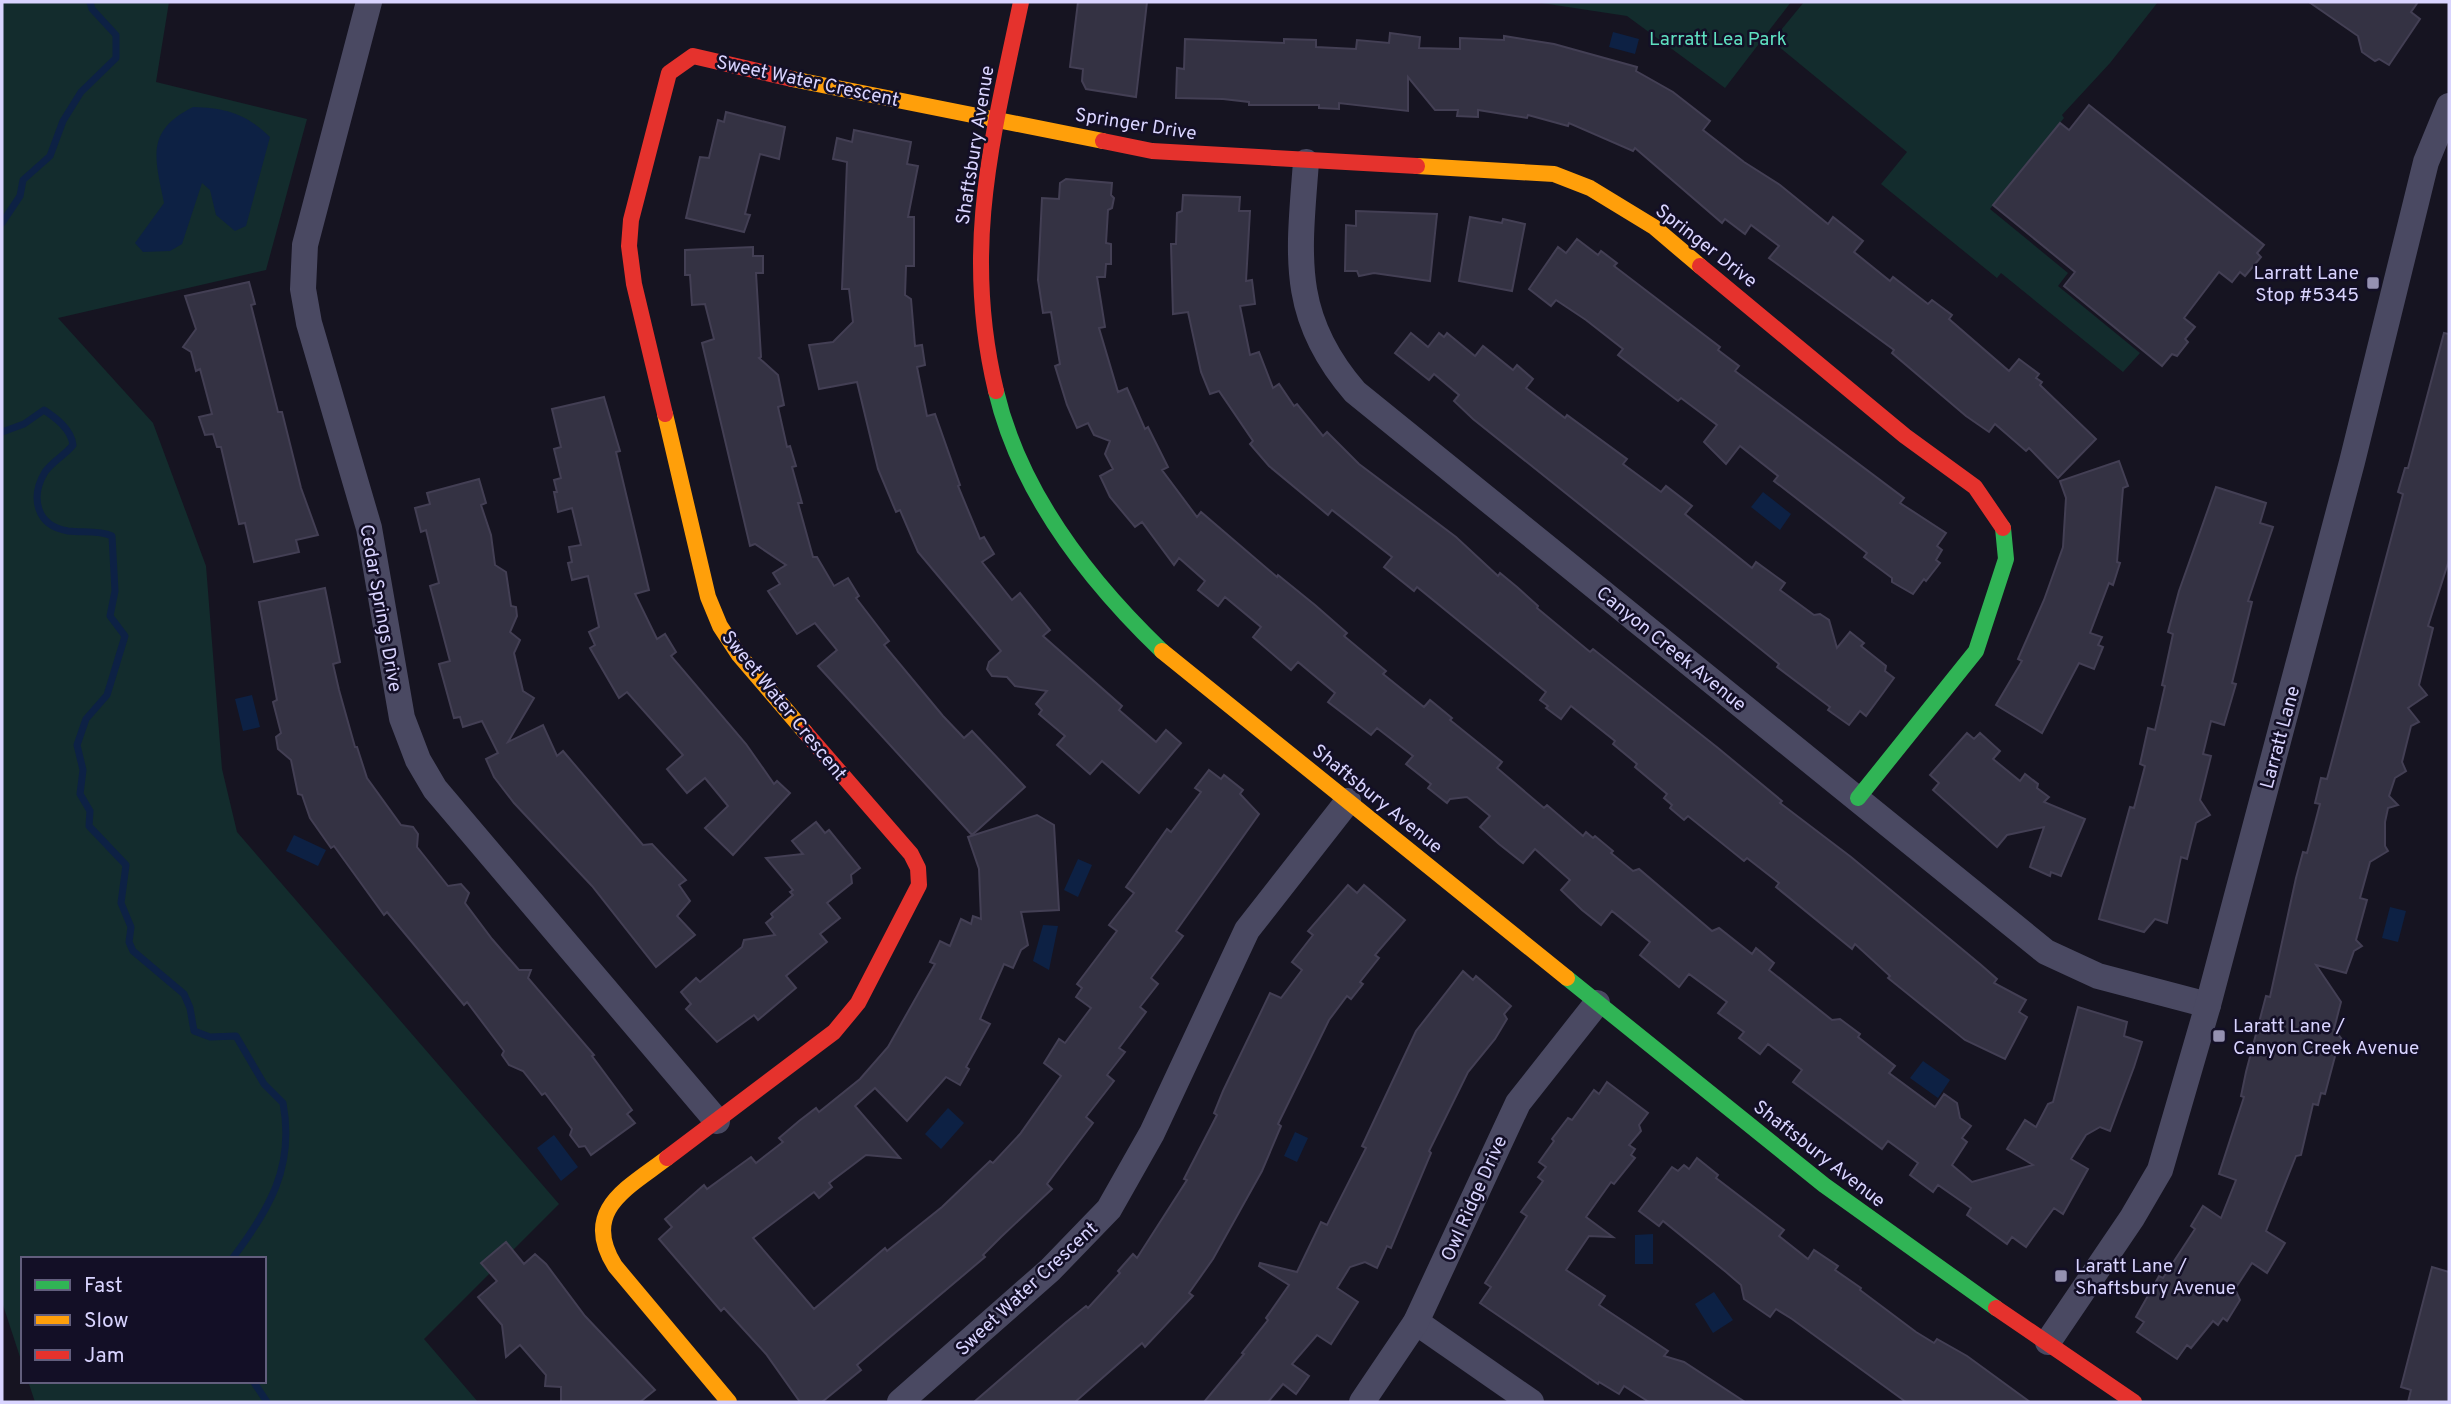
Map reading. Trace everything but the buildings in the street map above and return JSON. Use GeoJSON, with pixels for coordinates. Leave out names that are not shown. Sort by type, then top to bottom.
{"type":"FeatureCollection","features":[{"type":"Feature","properties":{"kind":"street","name":"Cedar Springs Drive"},"geometry":{"type":"LineString","coordinates":[[369,2],[305,246],[303,289],[309,323],[369,528],[402,718],[418,760],[435,789],[717,1121]]}},
{"type":"Feature","properties":{"kind":"street","name":"Shaftsbury Avenue"},"geometry":{"type":"LineString","coordinates":[[1021,2],[980,219],[979,287],[982,319],[993,381],[1006,425],[1044,510],[1094,583],[1132,624],[1177,665],[1824,1185],[1911,1250],[2134,1402]]}},
{"type":"Feature","properties":{"kind":"street","name":"Sweet Water Crescent"},"geometry":{"type":"LineString","coordinates":[[729,1402],[615,1266],[603,1247],[600,1229],[604,1213],[615,1198],[834,1032],[858,1003],[919,885],[920,870],[910,850],[888,830],[739,655],[720,626],[708,597],[634,284],[629,246],[637,194],[669,73],[693,56],[722,65],[997,118]]}},
{"type":"Feature","properties":{"kind":"street","name":"Larratt Lane"},"geometry":{"type":"LineString","coordinates":[[2048,1342],[2132,1218],[2160,1170],[2208,1004],[2352,462],[2426,162],[2449,106]]}},
{"type":"Feature","properties":{"kind":"street","name":"Springer Drive"},"geometry":{"type":"LineString","coordinates":[[997,118],[1152,151],[1306,162],[1554,174],[1590,188],[1654,227],[1905,436],[1975,487],[2003,528],[2006,559],[1976,651],[1858,798]]}},
{"type":"Feature","properties":{"kind":"street","name":"Canyon Creek Avenue"},"geometry":{"type":"LineString","coordinates":[[1306,162],[1299,251],[1305,303],[1320,344],[1355,392],[2046,952],[2098,976],[2208,1004]]}},
{"type":"Feature","properties":{"kind":"street","name":"Sweet Water Crescent"},"geometry":{"type":"LineString","coordinates":[[900,1402],[1050,1270],[1109,1209],[1152,1133],[1247,930],[1348,801]]}},
{"type":"Feature","properties":{"kind":"street","name":"Owl Ridge Drive"},"geometry":{"type":"LineString","coordinates":[[1362,1402],[1416,1322],[1513,1112],[1531,1084],[1597,1003]]}},
{"type":"Feature","properties":{"kind":"street"},"geometry":{"type":"LineString","coordinates":[[1416,1322],[1531,1402]]}},
{"type":"Feature","properties":{"kind":"green space"},"geometry":{"type":"Polygon","coordinates":[[[2,2],[169,2],[156,82],[307,119],[266,270],[58,318],[153,423],[206,566],[222,769],[237,832],[559,1204],[424,1339],[478,1402],[35,1402],[29,1383],[266,1383],[266,1257],[21,1257],[21,1360],[2,1302],[2,2]]]}},
{"type":"Feature","properties":{"kind":"green space","name":"Larratt Lea Park"},"geometry":{"type":"Polygon","coordinates":[[[1535,2],[1791,2],[1725,88],[1627,16],[1535,2]]]}},
{"type":"Feature","properties":{"kind":"green space"},"geometry":{"type":"Polygon","coordinates":[[[1804,2],[2158,2],[2110,63],[2062,115],[2064,118],[1990,209],[2068,273],[2058,286],[2140,353],[2123,372],[2001,273],[1997,278],[1881,184],[1907,152],[1772,41],[1804,2]]]}},
{"type":"Feature","properties":{"kind":"water"},"geometry":{"type":"Polygon","coordinates":[[[1613,32],[1639,39],[1635,54],[1609,47],[1613,32]]]}},
{"type":"Feature","properties":{"kind":"water"},"geometry":{"type":"Polygon","coordinates":[[[193,107],[235,114],[253,123],[270,137],[246,226],[235,231],[216,215],[210,190],[202,183],[182,244],[170,251],[143,252],[135,243],[164,203],[157,159],[160,136],[178,116],[193,107]]]}},
{"type":"Feature","properties":{"kind":"water"},"geometry":{"type":"Polygon","coordinates":[[[1763,492],[1791,514],[1780,530],[1751,507],[1763,492]]]}},
{"type":"Feature","properties":{"kind":"water"},"geometry":{"type":"Polygon","coordinates":[[[252,695],[260,727],[243,731],[235,699],[252,695]]]}},
{"type":"Feature","properties":{"kind":"water"},"geometry":{"type":"Polygon","coordinates":[[[294,835],[326,850],[318,866],[286,851],[294,835]]]}},
{"type":"Feature","properties":{"kind":"water"},"geometry":{"type":"Polygon","coordinates":[[[1078,859],[1092,865],[1078,897],[1064,890],[1078,859]]]}},
{"type":"Feature","properties":{"kind":"water"},"geometry":{"type":"Polygon","coordinates":[[[2390,907],[2406,911],[2398,942],[2382,938],[2390,907]]]}},
{"type":"Feature","properties":{"kind":"water"},"geometry":{"type":"Polygon","coordinates":[[[1043,925],[1058,926],[1049,970],[1033,961],[1043,925]]]}},
{"type":"Feature","properties":{"kind":"water"},"geometry":{"type":"Polygon","coordinates":[[[1923,1061],[1950,1080],[1938,1098],[1910,1078],[1923,1061]]]}},
{"type":"Feature","properties":{"kind":"water"},"geometry":{"type":"Polygon","coordinates":[[[948,1108],[964,1123],[941,1149],[925,1134],[948,1108]]]}},
{"type":"Feature","properties":{"kind":"water"},"geometry":{"type":"Polygon","coordinates":[[[1295,1132],[1308,1138],[1297,1162],[1284,1156],[1295,1132]]]}},
{"type":"Feature","properties":{"kind":"water"},"geometry":{"type":"Polygon","coordinates":[[[554,1135],[578,1167],[561,1181],[537,1148],[554,1135]]]}},
{"type":"Feature","properties":{"kind":"water"},"geometry":{"type":"Polygon","coordinates":[[[1653,1234],[1653,1264],[1635,1264],[1635,1235],[1653,1234]]]}},
{"type":"Feature","properties":{"kind":"water"},"geometry":{"type":"Polygon","coordinates":[[[1714,1292],[1733,1320],[1713,1333],[1695,1304],[1714,1292]]]}},
{"type":"Feature","properties":{"kind":"waterway"},"geometry":{"type":"LineString","coordinates":[[2,223],[20,196],[23,180],[50,156],[63,121],[81,92],[116,58],[116,35],[92,9],[90,2]]}},
{"type":"Feature","properties":{"kind":"waterway"},"geometry":{"type":"LineString","coordinates":[[2,432],[24,424],[44,410],[58,420],[66,429],[73,445],[45,472],[38,491],[39,509],[43,517],[57,528],[112,536],[115,591],[110,616],[125,636],[107,695],[86,719],[77,745],[83,770],[80,794],[90,811],[89,826],[126,865],[121,903],[131,927],[129,942],[133,951],[184,994],[190,1008],[194,1031],[210,1037],[236,1036],[264,1084],[283,1103],[285,1147],[276,1187],[268,1205],[233,1257]]}},
{"type":"Feature","properties":{"kind":"waterway"},"geometry":{"type":"LineString","coordinates":[[254,1383],[267,1402]]}},
{"type":"Feature","properties":{"kind":"traffic: fast"},"geometry":{"type":"LineString","coordinates":[[996,391],[1007,429],[1022,465],[1060,533],[1108,595],[1162,651]]}},
{"type":"Feature","properties":{"kind":"traffic: fast"},"geometry":{"type":"LineString","coordinates":[[1858,798],[1976,651],[2006,559],[2003,528]]}},
{"type":"Feature","properties":{"kind":"traffic: fast"},"geometry":{"type":"LineString","coordinates":[[1567,978],[1824,1185],[1996,1308]]}},
{"type":"Feature","properties":{"kind":"traffic: slow"},"geometry":{"type":"LineString","coordinates":[[792,79],[1103,141]]}},
{"type":"Feature","properties":{"kind":"traffic: slow"},"geometry":{"type":"LineString","coordinates":[[1417,166],[1554,174],[1590,188],[1654,227],[1700,266]]}},
{"type":"Feature","properties":{"kind":"traffic: slow"},"geometry":{"type":"LineString","coordinates":[[665,414],[708,597],[720,626],[739,655],[805,732]]}},
{"type":"Feature","properties":{"kind":"traffic: slow"},"geometry":{"type":"LineString","coordinates":[[1162,651],[1567,978]]}},
{"type":"Feature","properties":{"kind":"traffic: slow"},"geometry":{"type":"LineString","coordinates":[[667,1158],[613,1202],[606,1215],[603,1230],[606,1247],[615,1266],[729,1402]]}},
{"type":"Feature","properties":{"kind":"traffic: jam"},"geometry":{"type":"LineString","coordinates":[[996,391],[986,339],[981,290],[981,242],[991,148],[1021,2]]}},
{"type":"Feature","properties":{"kind":"traffic: jam"},"geometry":{"type":"LineString","coordinates":[[665,414],[634,284],[629,246],[631,220],[669,73],[693,56],[792,79]]}},
{"type":"Feature","properties":{"kind":"traffic: jam"},"geometry":{"type":"LineString","coordinates":[[1103,141],[1152,151],[1417,166]]}},
{"type":"Feature","properties":{"kind":"traffic: jam"},"geometry":{"type":"LineString","coordinates":[[1700,266],[1905,436],[1975,487],[2003,528]]}},
{"type":"Feature","properties":{"kind":"traffic: jam"},"geometry":{"type":"LineString","coordinates":[[667,1158],[834,1032],[858,1003],[919,885],[918,868],[911,854],[805,732]]}},
{"type":"Feature","properties":{"kind":"traffic: jam"},"geometry":{"type":"LineString","coordinates":[[1996,1308],[2134,1402]]}},
{"type":"Feature","properties":{"kind":"place","name":"Larratt Lane Stop #5345"},"geometry":{"type":"Point","coordinates":[2373,283]}},
{"type":"Feature","properties":{"kind":"place","name":"Laratt Lane / Canyon Creek Avenue"},"geometry":{"type":"Point","coordinates":[2219,1036]}},
{"type":"Feature","properties":{"kind":"place","name":"Laratt Lane / Shaftsbury Avenue"},"geometry":{"type":"Point","coordinates":[2061,1276]}}]}
